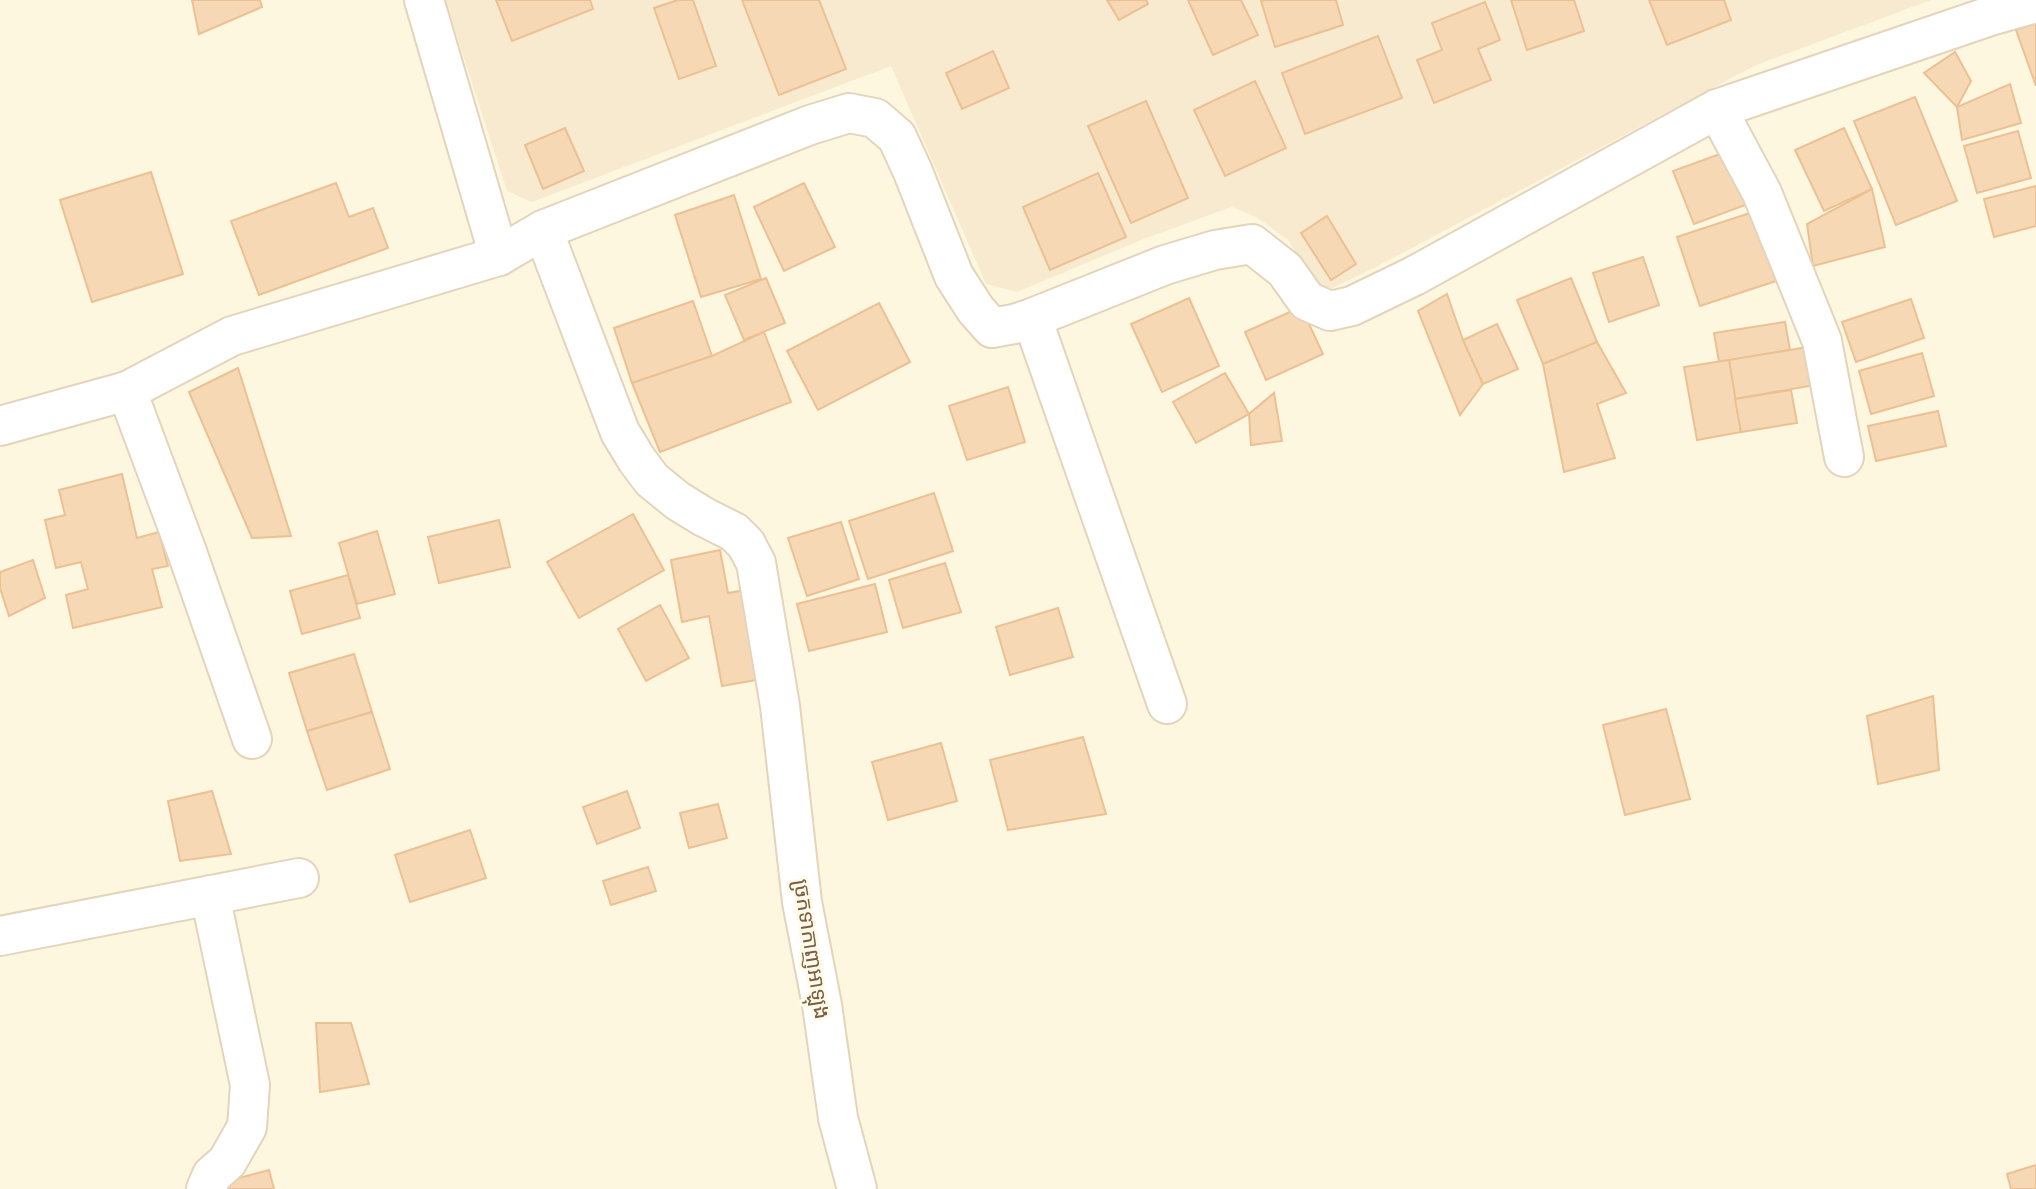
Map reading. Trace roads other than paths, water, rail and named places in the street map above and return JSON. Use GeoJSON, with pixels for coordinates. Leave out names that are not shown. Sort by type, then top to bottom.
{"type":"FeatureCollection","features":[{"type":"Feature","properties":{"kind":"street"},"geometry":{"type":"LineString","coordinates":[[424,0],[499,256]]}},
{"type":"Feature","properties":{"kind":"street"},"geometry":{"type":"LineString","coordinates":[[0,426],[127,391],[232,336],[499,256],[543,230],[810,125],[849,113],[874,118],[897,137],[914,172],[954,276],[976,310],[992,328],[1032,318],[1165,265],[1215,250],[1252,244],[1285,270],[1307,301],[1330,310],[1352,306],[1413,276],[1717,109],[1987,8],[2036,3]]}},
{"type":"Feature","properties":{"kind":"street"},"geometry":{"type":"LineString","coordinates":[[1717,109],[1762,193],[1822,341],[1844,457]]}},
{"type":"Feature","properties":{"kind":"street","name":"ច្រកទាកាញអាឡុង"},"geometry":{"type":"LineString","coordinates":[[543,230],[620,432],[637,460],[652,480],[678,500],[734,532],[746,544],[756,563],[780,706],[802,902],[838,1118],[857,1189]]}},
{"type":"Feature","properties":{"kind":"street"},"geometry":{"type":"LineString","coordinates":[[1032,318],[1167,704]]}},
{"type":"Feature","properties":{"kind":"street"},"geometry":{"type":"LineString","coordinates":[[127,391],[252,739]]}},
{"type":"Feature","properties":{"kind":"street"},"geometry":{"type":"LineString","coordinates":[[0,936],[299,878]]}},
{"type":"Feature","properties":{"kind":"street"},"geometry":{"type":"LineString","coordinates":[[206,1189],[212,1175],[227,1162],[247,1127],[250,1085],[211,895]]}}]}
